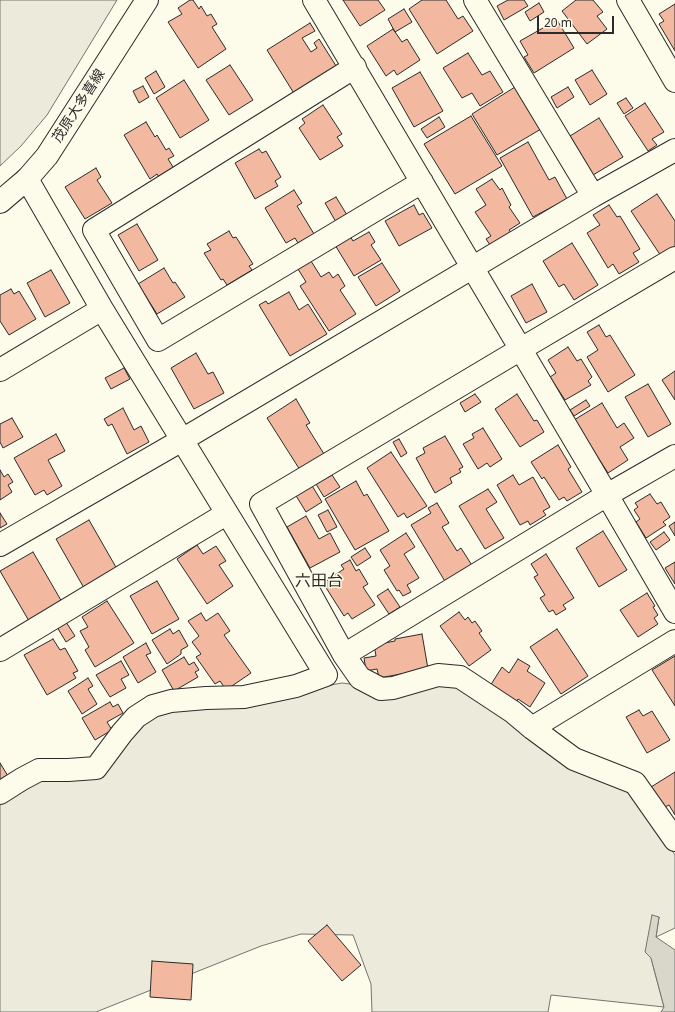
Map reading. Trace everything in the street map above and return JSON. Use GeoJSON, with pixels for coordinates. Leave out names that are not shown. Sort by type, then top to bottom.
{"type":"FeatureCollection","features":[{"type":"Feature","properties":{"kind":"street","name":"茂原大多喜線"},"geometry":{"type":"LineString","coordinates":[[0,202],[27,179],[47,156],[147,0]]}},
{"type":"Feature","properties":{"kind":"street"},"geometry":{"type":"LineString","coordinates":[[314,0],[675,612]]}},
{"type":"Feature","properties":{"kind":"street"},"geometry":{"type":"LineString","coordinates":[[476,0],[593,196]]}},
{"type":"Feature","properties":{"kind":"street"},"geometry":{"type":"LineString","coordinates":[[628,0],[675,81]]}},
{"type":"Feature","properties":{"kind":"street"},"geometry":{"type":"LineString","coordinates":[[355,68],[94,230],[158,340],[422,182]]}},
{"type":"Feature","properties":{"kind":"street"},"geometry":{"type":"LineString","coordinates":[[0,546],[182,440],[593,196],[675,150]]}},
{"type":"Feature","properties":{"kind":"street"},"geometry":{"type":"LineString","coordinates":[[0,793],[6,788],[39,770],[96,768],[136,717],[153,706],[171,701],[244,697],[296,686],[326,675],[102,310],[27,179]]}},
{"type":"Feature","properties":{"kind":"street"},"geometry":{"type":"LineString","coordinates":[[675,258],[261,504],[344,655],[360,678],[381,689],[393,688],[438,675],[460,678],[513,712],[574,759],[635,783],[675,840]]}},
{"type":"Feature","properties":{"kind":"street"},"geometry":{"type":"LineString","coordinates":[[0,370],[102,310]]}},
{"type":"Feature","properties":{"kind":"street"},"geometry":{"type":"LineString","coordinates":[[344,655],[607,495],[675,456]]}},
{"type":"Feature","properties":{"kind":"street"},"geometry":{"type":"LineString","coordinates":[[0,650],[226,514]]}},
{"type":"Feature","properties":{"kind":"street"},"geometry":{"type":"LineString","coordinates":[[532,728],[675,641]]}},
{"type":"Feature","properties":{"kind":"shaded area"},"geometry":{"type":"Polygon","coordinates":[[[0,0],[117,0],[47,115],[21,146],[0,166],[0,0]]]}},
{"type":"Feature","properties":{"kind":"shaded area"},"geometry":{"type":"Polygon","coordinates":[[[440,681],[457,685],[630,789],[675,855],[675,928],[656,937],[659,917],[651,958],[664,1007],[551,995],[548,1012],[372,1012],[371,984],[353,935],[301,934],[261,946],[96,1012],[0,1012],[0,802],[43,778],[72,778],[138,723],[158,712],[221,704],[342,683],[358,685],[440,681]]]}},
{"type":"Feature","properties":{"kind":"shaded area"},"geometry":{"type":"Polygon","coordinates":[[[652,915],[659,917],[656,937],[675,950],[675,1012],[661,1012],[664,1007],[651,958],[645,952],[652,915]]]}},
{"type":"Feature","properties":{"kind":"building"},"geometry":{"type":"Polygon","coordinates":[[[190,0],[193,0],[199,9],[201,6],[207,16],[211,14],[217,24],[212,27],[226,49],[198,68],[168,22],[182,14],[178,8],[190,0]]]}},
{"type":"Feature","properties":{"kind":"building"},"geometry":{"type":"Polygon","coordinates":[[[343,0],[378,0],[385,10],[360,26],[343,0]]]}},
{"type":"Feature","properties":{"kind":"building"},"geometry":{"type":"Polygon","coordinates":[[[422,0],[446,0],[458,19],[463,16],[473,31],[437,54],[409,9],[422,0]]]}},
{"type":"Feature","properties":{"kind":"building"},"geometry":{"type":"Polygon","coordinates":[[[508,0],[524,0],[528,6],[504,20],[497,6],[508,0]]]}},
{"type":"Feature","properties":{"kind":"building"},"geometry":{"type":"Polygon","coordinates":[[[576,0],[593,0],[603,12],[597,16],[607,29],[587,44],[562,11],[576,0]]]}},
{"type":"Feature","properties":{"kind":"building"},"geometry":{"type":"Polygon","coordinates":[[[539,3],[544,12],[530,21],[525,12],[539,3]]]}},
{"type":"Feature","properties":{"kind":"building"},"geometry":{"type":"Polygon","coordinates":[[[675,4],[675,51],[659,24],[664,21],[659,14],[675,4]]]}},
{"type":"Feature","properties":{"kind":"building"},"geometry":{"type":"Polygon","coordinates":[[[404,9],[412,22],[395,32],[388,19],[404,9]]]}},
{"type":"Feature","properties":{"kind":"building"},"geometry":{"type":"Polygon","coordinates":[[[557,20],[574,48],[534,73],[524,57],[528,55],[520,41],[557,20]]]}},
{"type":"Feature","properties":{"kind":"building"},"geometry":{"type":"Polygon","coordinates":[[[310,23],[315,31],[302,38],[311,52],[317,48],[314,43],[319,39],[338,69],[295,95],[267,50],[310,23]]]}},
{"type":"Feature","properties":{"kind":"building"},"geometry":{"type":"Polygon","coordinates":[[[393,29],[402,42],[407,39],[420,60],[397,75],[394,70],[386,76],[367,46],[393,29]]]}},
{"type":"Feature","properties":{"kind":"building"},"geometry":{"type":"Polygon","coordinates":[[[468,53],[482,75],[490,71],[503,92],[480,106],[472,93],[462,98],[443,68],[468,53]]]}},
{"type":"Feature","properties":{"kind":"building"},"geometry":{"type":"Polygon","coordinates":[[[230,65],[253,100],[229,115],[206,80],[230,65]]]}},
{"type":"Feature","properties":{"kind":"building"},"geometry":{"type":"Polygon","coordinates":[[[592,70],[607,94],[590,105],[575,80],[592,70]]]}},
{"type":"Feature","properties":{"kind":"building"},"geometry":{"type":"Polygon","coordinates":[[[156,71],[165,87],[154,94],[145,78],[156,71]]]}},
{"type":"Feature","properties":{"kind":"building"},"geometry":{"type":"Polygon","coordinates":[[[420,72],[443,111],[414,127],[392,88],[420,72]]]}},
{"type":"Feature","properties":{"kind":"building"},"geometry":{"type":"Polygon","coordinates":[[[184,80],[209,120],[180,138],[156,98],[184,80]]]}},
{"type":"Feature","properties":{"kind":"building"},"geometry":{"type":"Polygon","coordinates":[[[143,86],[149,97],[139,103],[133,91],[143,86]]]}},
{"type":"Feature","properties":{"kind":"building"},"geometry":{"type":"Polygon","coordinates":[[[515,87],[541,129],[497,155],[472,114],[515,87]]]}},
{"type":"Feature","properties":{"kind":"building"},"geometry":{"type":"Polygon","coordinates":[[[568,87],[574,97],[557,108],[551,97],[568,87]]]}},
{"type":"Feature","properties":{"kind":"building"},"geometry":{"type":"Polygon","coordinates":[[[626,98],[633,108],[624,114],[617,103],[626,98]]]}},
{"type":"Feature","properties":{"kind":"building"},"geometry":{"type":"Polygon","coordinates":[[[645,103],[664,132],[652,139],[657,145],[648,151],[625,116],[645,103]]]}},
{"type":"Feature","properties":{"kind":"building"},"geometry":{"type":"Polygon","coordinates":[[[323,105],[342,134],[337,137],[343,146],[320,160],[299,128],[305,123],[302,119],[323,105]]]}},
{"type":"Feature","properties":{"kind":"building"},"geometry":{"type":"Polygon","coordinates":[[[471,116],[502,166],[455,194],[424,144],[471,116]]]}},
{"type":"Feature","properties":{"kind":"building"},"geometry":{"type":"Polygon","coordinates":[[[439,117],[445,127],[427,138],[421,129],[439,117]]]}},
{"type":"Feature","properties":{"kind":"building"},"geometry":{"type":"Polygon","coordinates":[[[599,118],[623,157],[593,175],[570,136],[599,118]]]}},
{"type":"Feature","properties":{"kind":"building"},"geometry":{"type":"Polygon","coordinates":[[[146,122],[155,137],[157,135],[166,150],[169,148],[174,156],[168,159],[175,170],[160,179],[157,174],[150,179],[124,135],[146,122]]]}},
{"type":"Feature","properties":{"kind":"building"},"geometry":{"type":"Polygon","coordinates":[[[528,142],[549,180],[555,177],[567,199],[533,217],[500,158],[528,142]]]}},
{"type":"Feature","properties":{"kind":"building"},"geometry":{"type":"Polygon","coordinates":[[[259,149],[262,153],[266,151],[281,177],[275,181],[278,186],[255,199],[235,163],[259,149]]]}},
{"type":"Feature","properties":{"kind":"building"},"geometry":{"type":"Polygon","coordinates":[[[96,168],[101,177],[97,180],[112,203],[85,219],[65,187],[96,168]]]}},
{"type":"Feature","properties":{"kind":"building"},"geometry":{"type":"Polygon","coordinates":[[[492,179],[500,190],[502,188],[511,205],[509,207],[520,223],[509,230],[512,234],[492,248],[486,239],[491,236],[475,212],[486,205],[476,189],[492,179]]]}},
{"type":"Feature","properties":{"kind":"building"},"geometry":{"type":"Polygon","coordinates":[[[294,190],[302,203],[297,206],[314,234],[298,243],[295,238],[286,243],[265,208],[294,190]]]}},
{"type":"Feature","properties":{"kind":"building"},"geometry":{"type":"Polygon","coordinates":[[[657,194],[675,221],[675,247],[661,256],[631,211],[657,194]]]}},
{"type":"Feature","properties":{"kind":"building"},"geometry":{"type":"Polygon","coordinates":[[[336,197],[347,215],[336,222],[325,203],[336,197]]]}},
{"type":"Feature","properties":{"kind":"building"},"geometry":{"type":"Polygon","coordinates":[[[414,205],[419,215],[423,213],[432,228],[399,246],[385,221],[414,205]]]}},
{"type":"Feature","properties":{"kind":"building"},"geometry":{"type":"Polygon","coordinates":[[[609,205],[617,217],[620,216],[640,249],[633,253],[639,262],[619,274],[613,264],[608,268],[587,233],[600,225],[593,215],[609,205]]]}},
{"type":"Feature","properties":{"kind":"building"},"geometry":{"type":"Polygon","coordinates":[[[137,224],[158,260],[139,271],[118,235],[137,224]]]}},
{"type":"Feature","properties":{"kind":"building"},"geometry":{"type":"Polygon","coordinates":[[[229,231],[233,238],[236,237],[253,264],[249,266],[252,270],[227,285],[223,279],[221,280],[204,253],[211,250],[207,244],[229,231]]]}},
{"type":"Feature","properties":{"kind":"building"},"geometry":{"type":"Polygon","coordinates":[[[369,232],[375,242],[371,245],[381,260],[354,276],[335,245],[350,236],[353,241],[369,232]]]}},
{"type":"Feature","properties":{"kind":"building"},"geometry":{"type":"Polygon","coordinates":[[[572,243],[598,285],[574,300],[564,284],[559,287],[543,261],[572,243]]]}},
{"type":"Feature","properties":{"kind":"building"},"geometry":{"type":"Polygon","coordinates":[[[311,261],[321,277],[329,272],[333,278],[338,274],[345,286],[340,290],[356,314],[329,331],[300,286],[306,282],[298,269],[311,261]]]}},
{"type":"Feature","properties":{"kind":"building"},"geometry":{"type":"Polygon","coordinates":[[[382,263],[400,291],[376,306],[358,277],[382,263]]]}},
{"type":"Feature","properties":{"kind":"building"},"geometry":{"type":"Polygon","coordinates":[[[164,268],[173,283],[175,282],[185,297],[157,314],[138,284],[164,268]]]}},
{"type":"Feature","properties":{"kind":"building"},"geometry":{"type":"Polygon","coordinates":[[[51,270],[70,303],[45,317],[27,283],[51,270]]]}},
{"type":"Feature","properties":{"kind":"building"},"geometry":{"type":"Polygon","coordinates":[[[532,284],[547,312],[526,323],[511,296],[532,284]]]}},
{"type":"Feature","properties":{"kind":"building"},"geometry":{"type":"Polygon","coordinates":[[[11,289],[14,294],[19,291],[36,319],[9,335],[0,321],[0,295],[11,289]]]}},
{"type":"Feature","properties":{"kind":"building"},"geometry":{"type":"Polygon","coordinates":[[[289,292],[299,310],[308,304],[327,334],[290,356],[259,305],[266,301],[268,304],[289,292]]]}},
{"type":"Feature","properties":{"kind":"building"},"geometry":{"type":"Polygon","coordinates":[[[599,325],[606,337],[610,335],[635,375],[608,392],[587,357],[598,350],[587,332],[599,325]]]}},
{"type":"Feature","properties":{"kind":"building"},"geometry":{"type":"Polygon","coordinates":[[[568,347],[577,361],[581,359],[592,377],[588,381],[591,385],[565,400],[550,377],[556,373],[548,360],[568,347]]]}},
{"type":"Feature","properties":{"kind":"building"},"geometry":{"type":"Polygon","coordinates":[[[196,353],[208,374],[213,372],[224,393],[194,409],[171,368],[196,353]]]}},
{"type":"Feature","properties":{"kind":"building"},"geometry":{"type":"Polygon","coordinates":[[[124,368],[130,379],[111,389],[105,378],[124,368]]]}},
{"type":"Feature","properties":{"kind":"building"},"geometry":{"type":"Polygon","coordinates":[[[675,371],[675,400],[662,380],[675,371]]]}},
{"type":"Feature","properties":{"kind":"building"},"geometry":{"type":"Polygon","coordinates":[[[648,384],[671,424],[648,437],[625,397],[648,384]]]}},
{"type":"Feature","properties":{"kind":"building"},"geometry":{"type":"Polygon","coordinates":[[[475,394],[481,402],[465,412],[460,403],[475,394]]]}},
{"type":"Feature","properties":{"kind":"building"},"geometry":{"type":"Polygon","coordinates":[[[517,394],[534,421],[537,420],[544,432],[520,447],[495,409],[517,394]]]}},
{"type":"Feature","properties":{"kind":"building"},"geometry":{"type":"Polygon","coordinates":[[[296,399],[310,423],[306,425],[324,454],[300,470],[267,418],[296,399]]]}},
{"type":"Feature","properties":{"kind":"building"},"geometry":{"type":"Polygon","coordinates":[[[586,400],[590,406],[574,416],[570,410],[586,400]]]}},
{"type":"Feature","properties":{"kind":"building"},"geometry":{"type":"Polygon","coordinates":[[[602,403],[617,428],[624,423],[634,438],[620,447],[628,460],[608,473],[574,420],[602,403]]]}},
{"type":"Feature","properties":{"kind":"building"},"geometry":{"type":"Polygon","coordinates":[[[123,408],[134,430],[141,426],[149,442],[127,454],[112,424],[108,426],[104,419],[123,408]]]}},
{"type":"Feature","properties":{"kind":"building"},"geometry":{"type":"Polygon","coordinates":[[[12,418],[23,437],[3,448],[0,442],[0,424],[12,418]]]}},
{"type":"Feature","properties":{"kind":"building"},"geometry":{"type":"Polygon","coordinates":[[[483,428],[502,459],[490,467],[487,463],[478,469],[463,444],[474,438],[472,434],[483,428]]]}},
{"type":"Feature","properties":{"kind":"building"},"geometry":{"type":"Polygon","coordinates":[[[56,434],[65,451],[48,460],[62,486],[47,495],[44,490],[35,495],[14,458],[56,434]]]}},
{"type":"Feature","properties":{"kind":"building"},"geometry":{"type":"Polygon","coordinates":[[[445,436],[463,467],[459,469],[461,472],[450,478],[452,483],[435,493],[416,458],[425,453],[423,448],[445,436]]]}},
{"type":"Feature","properties":{"kind":"building"},"geometry":{"type":"Polygon","coordinates":[[[399,439],[407,453],[401,457],[393,442],[399,439]]]}},
{"type":"Feature","properties":{"kind":"building"},"geometry":{"type":"Polygon","coordinates":[[[558,445],[571,467],[568,469],[582,492],[567,501],[564,497],[559,500],[544,477],[542,479],[531,462],[558,445]]]}},
{"type":"Feature","properties":{"kind":"building"},"geometry":{"type":"Polygon","coordinates":[[[391,452],[427,506],[407,518],[404,513],[398,517],[367,468],[391,452]]]}},
{"type":"Feature","properties":{"kind":"building"},"geometry":{"type":"Polygon","coordinates":[[[0,470],[4,477],[8,474],[13,482],[8,485],[12,492],[0,500],[0,470]]]}},
{"type":"Feature","properties":{"kind":"building"},"geometry":{"type":"Polygon","coordinates":[[[332,475],[340,487],[324,497],[316,484],[332,475]]]}},
{"type":"Feature","properties":{"kind":"building"},"geometry":{"type":"Polygon","coordinates":[[[513,475],[519,485],[533,477],[550,507],[543,511],[546,515],[530,525],[528,521],[520,525],[497,485],[513,475]]]}},
{"type":"Feature","properties":{"kind":"building"},"geometry":{"type":"Polygon","coordinates":[[[356,481],[364,496],[367,494],[389,531],[355,550],[325,499],[356,481]]]}},
{"type":"Feature","properties":{"kind":"building"},"geometry":{"type":"Polygon","coordinates":[[[311,484],[322,502],[306,512],[295,494],[311,484]]]}},
{"type":"Feature","properties":{"kind":"building"},"geometry":{"type":"Polygon","coordinates":[[[488,489],[497,502],[486,509],[504,538],[485,549],[459,506],[488,489]]]}},
{"type":"Feature","properties":{"kind":"building"},"geometry":{"type":"Polygon","coordinates":[[[650,494],[657,504],[661,502],[670,517],[663,522],[666,525],[646,538],[636,522],[640,519],[634,510],[638,507],[635,503],[650,494]]]}},
{"type":"Feature","properties":{"kind":"building"},"geometry":{"type":"Polygon","coordinates":[[[437,503],[449,523],[442,527],[457,551],[461,548],[473,567],[446,583],[411,525],[431,513],[428,508],[437,503]]]}},
{"type":"Feature","properties":{"kind":"building"},"geometry":{"type":"Polygon","coordinates":[[[328,510],[337,527],[327,532],[318,515],[328,510]]]}},
{"type":"Feature","properties":{"kind":"building"},"geometry":{"type":"Polygon","coordinates":[[[0,513],[7,524],[0,528],[0,513]]]}},
{"type":"Feature","properties":{"kind":"building"},"geometry":{"type":"Polygon","coordinates":[[[306,516],[319,539],[330,533],[340,552],[310,568],[287,527],[306,516]]]}},
{"type":"Feature","properties":{"kind":"building"},"geometry":{"type":"Polygon","coordinates":[[[89,520],[117,569],[84,588],[56,539],[89,520]]]}},
{"type":"Feature","properties":{"kind":"building"},"geometry":{"type":"Polygon","coordinates":[[[675,522],[675,536],[669,526],[675,522]]]}},
{"type":"Feature","properties":{"kind":"building"},"geometry":{"type":"Polygon","coordinates":[[[603,531],[627,570],[599,587],[576,548],[603,531]]]}},
{"type":"Feature","properties":{"kind":"building"},"geometry":{"type":"Polygon","coordinates":[[[664,532],[670,540],[656,550],[650,542],[664,532]]]}},
{"type":"Feature","properties":{"kind":"building"},"geometry":{"type":"Polygon","coordinates":[[[406,533],[415,547],[404,554],[419,578],[407,585],[411,592],[403,596],[399,590],[397,591],[384,570],[390,566],[380,550],[406,533]]]}},
{"type":"Feature","properties":{"kind":"building"},"geometry":{"type":"Polygon","coordinates":[[[197,545],[203,554],[216,546],[226,561],[219,565],[233,586],[207,604],[177,559],[197,545]]]}},
{"type":"Feature","properties":{"kind":"building"},"geometry":{"type":"Polygon","coordinates":[[[365,548],[371,557],[357,566],[351,557],[365,548]]]}},
{"type":"Feature","properties":{"kind":"building"},"geometry":{"type":"Polygon","coordinates":[[[33,552],[62,602],[29,621],[0,571],[33,552]]]}},
{"type":"Feature","properties":{"kind":"building"},"geometry":{"type":"Polygon","coordinates":[[[546,554],[574,598],[563,605],[566,609],[556,615],[553,610],[549,612],[540,598],[545,595],[534,577],[538,575],[531,564],[546,554]]]}},
{"type":"Feature","properties":{"kind":"building"},"geometry":{"type":"Polygon","coordinates":[[[350,560],[356,571],[359,569],[368,584],[363,587],[375,605],[352,619],[348,613],[344,616],[323,583],[344,569],[341,565],[350,560]]]}},
{"type":"Feature","properties":{"kind":"building"},"geometry":{"type":"Polygon","coordinates":[[[675,562],[675,584],[665,568],[675,562]]]}},
{"type":"Feature","properties":{"kind":"building"},"geometry":{"type":"Polygon","coordinates":[[[157,581],[179,619],[152,634],[130,596],[157,581]]]}},
{"type":"Feature","properties":{"kind":"building"},"geometry":{"type":"Polygon","coordinates":[[[388,589],[400,607],[389,614],[377,596],[388,589]]]}},
{"type":"Feature","properties":{"kind":"building"},"geometry":{"type":"Polygon","coordinates":[[[647,593],[655,606],[653,607],[658,615],[654,618],[658,624],[638,637],[620,610],[647,593]]]}},
{"type":"Feature","properties":{"kind":"building"},"geometry":{"type":"Polygon","coordinates":[[[107,601],[134,643],[95,667],[85,650],[89,647],[80,631],[88,627],[82,617],[107,601]]]}},
{"type":"Feature","properties":{"kind":"building"},"geometry":{"type":"Polygon","coordinates":[[[459,612],[465,620],[468,617],[472,623],[475,621],[482,631],[479,633],[491,650],[469,666],[440,626],[459,612]]]}},
{"type":"Feature","properties":{"kind":"building"},"geometry":{"type":"Polygon","coordinates":[[[201,613],[206,621],[218,613],[230,631],[224,635],[251,673],[226,690],[220,681],[215,684],[196,657],[201,654],[192,642],[199,636],[188,621],[201,613]]]}},
{"type":"Feature","properties":{"kind":"building"},"geometry":{"type":"Polygon","coordinates":[[[66,622],[75,636],[66,642],[57,627],[66,622]]]}},
{"type":"Feature","properties":{"kind":"building"},"geometry":{"type":"Polygon","coordinates":[[[170,629],[173,634],[179,630],[188,646],[181,650],[181,654],[167,664],[152,640],[170,629]]]}},
{"type":"Feature","properties":{"kind":"building"},"geometry":{"type":"Polygon","coordinates":[[[557,629],[588,676],[561,694],[530,647],[557,629]]]}},
{"type":"Feature","properties":{"kind":"building"},"geometry":{"type":"Polygon","coordinates":[[[422,634],[428,669],[379,678],[377,669],[366,671],[364,658],[376,656],[374,645],[422,634]]]}},
{"type":"Feature","properties":{"kind":"building"},"geometry":{"type":"Polygon","coordinates":[[[53,639],[60,650],[65,648],[78,671],[73,673],[76,678],[47,695],[24,655],[53,639]]]}},
{"type":"Feature","properties":{"kind":"building"},"geometry":{"type":"Polygon","coordinates":[[[146,643],[151,653],[146,655],[156,672],[138,683],[123,657],[146,643]]]}},
{"type":"Feature","properties":{"kind":"building"},"geometry":{"type":"Polygon","coordinates":[[[675,656],[675,706],[652,670],[675,656]]]}},
{"type":"Feature","properties":{"kind":"building"},"geometry":{"type":"Polygon","coordinates":[[[184,657],[189,665],[194,662],[199,670],[195,672],[198,677],[174,691],[162,670],[184,657]]]}},
{"type":"Feature","properties":{"kind":"building"},"geometry":{"type":"Polygon","coordinates":[[[518,659],[530,666],[527,671],[545,683],[530,707],[518,699],[516,703],[490,686],[502,667],[509,673],[518,659]]]}},
{"type":"Feature","properties":{"kind":"building"},"geometry":{"type":"Polygon","coordinates":[[[121,661],[129,675],[121,679],[126,688],[110,697],[96,675],[121,661]]]}},
{"type":"Feature","properties":{"kind":"building"},"geometry":{"type":"Polygon","coordinates":[[[88,678],[93,686],[88,689],[97,704],[82,714],[68,691],[88,678]]]}},
{"type":"Feature","properties":{"kind":"building"},"geometry":{"type":"Polygon","coordinates":[[[110,702],[113,707],[118,704],[123,713],[107,722],[112,730],[95,740],[82,718],[110,702]]]}},
{"type":"Feature","properties":{"kind":"building"},"geometry":{"type":"Polygon","coordinates":[[[639,710],[643,716],[652,711],[670,740],[647,753],[626,717],[639,710]]]}},
{"type":"Feature","properties":{"kind":"building"},"geometry":{"type":"Polygon","coordinates":[[[0,763],[8,776],[0,781],[0,763]]]}},
{"type":"Feature","properties":{"kind":"building"},"geometry":{"type":"Polygon","coordinates":[[[675,772],[675,815],[669,805],[665,807],[651,787],[675,772]]]}},
{"type":"Feature","properties":{"kind":"building"},"geometry":{"type":"Polygon","coordinates":[[[327,925],[361,965],[342,981],[308,941],[327,925]]]}},
{"type":"Feature","properties":{"kind":"building"},"geometry":{"type":"Polygon","coordinates":[[[152,961],[193,964],[191,1000],[150,997],[152,961]]]}},
{"type":"Feature","properties":{"kind":"district","name":"六田台"},"geometry":{"type":"Point","coordinates":[319,581]}}]}
